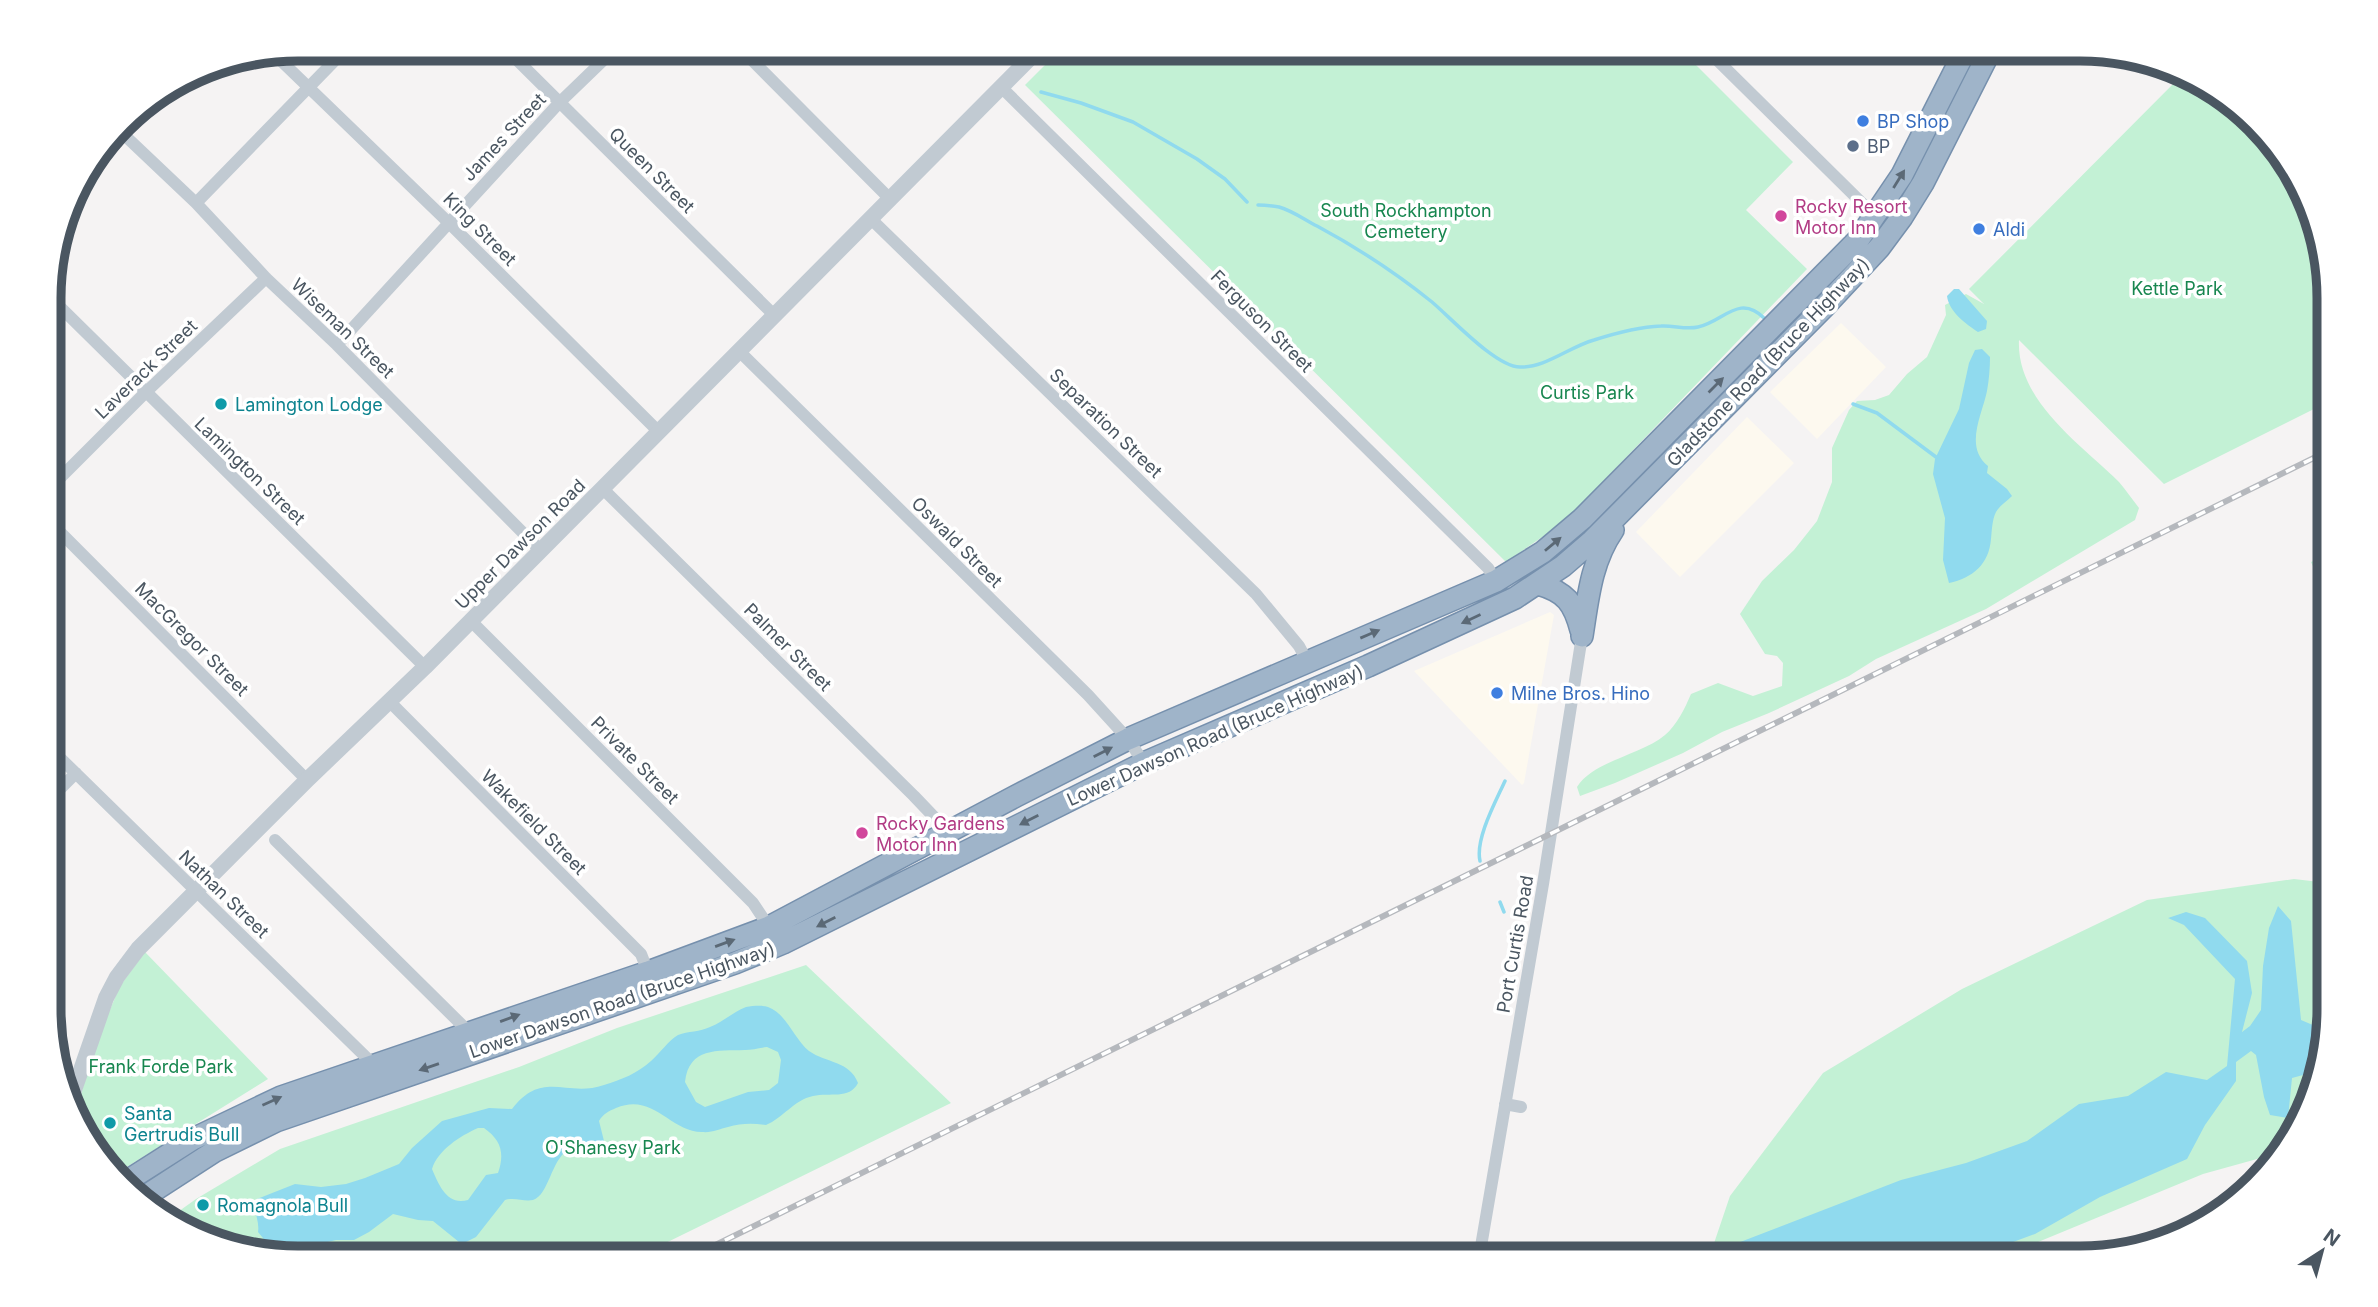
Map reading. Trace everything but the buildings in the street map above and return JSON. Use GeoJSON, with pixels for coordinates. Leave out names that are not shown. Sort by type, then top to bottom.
{"type":"FeatureCollection","features":[{"type":"Feature","properties":{"kind":"highway","name":"Gladstone Road (Bruce Highway)"},"geometry":{"type":"LineString","coordinates":[[1496,581],[1543,552],[1582,519],[1838,262],[1875,216],[1916,150],[1960,61]]}},
{"type":"Feature","properties":{"kind":"highway","name":"Gladstone Road (Bruce Highway)"},"geometry":{"type":"LineString","coordinates":[[1515,598],[1573,557],[1634,499],[1824,307],[1892,231],[1923,183],[1985,61]]}},
{"type":"Feature","properties":{"kind":"highway"},"geometry":{"type":"LineString","coordinates":[[1875,216],[1892,231]]}},
{"type":"Feature","properties":{"kind":"highway"},"geometry":{"type":"LineString","coordinates":[[1582,636],[1596,559],[1634,499]]}},
{"type":"Feature","properties":{"kind":"highway","name":"Lower Dawson Road (Bruce Highway)"},"geometry":{"type":"LineString","coordinates":[[133,1177],[193,1139],[281,1097],[648,972],[769,927],[1129,739],[1496,581]]}},
{"type":"Feature","properties":{"kind":"highway"},"geometry":{"type":"LineString","coordinates":[[1538,584],[1555,590],[1570,602],[1576,610],[1582,636]]}},
{"type":"Feature","properties":{"kind":"highway","name":"Lower Dawson Road (Bruce Highway)"},"geometry":{"type":"LineString","coordinates":[[150,1193],[215,1151],[311,1107],[712,971],[783,943],[1144,763],[1368,666],[1515,598]]}},
{"type":"Feature","properties":{"kind":"highway"},"geometry":{"type":"LineString","coordinates":[[161,1202],[215,1151]]}},
{"type":"Feature","properties":{"kind":"street"},"geometry":{"type":"LineString","coordinates":[[1718,61],[1875,216]]}},
{"type":"Feature","properties":{"kind":"street","name":"King Street"},"geometry":{"type":"LineString","coordinates":[[282,62],[659,432]]}},
{"type":"Feature","properties":{"kind":"street"},"geometry":{"type":"LineString","coordinates":[[196,203],[334,62]]}},
{"type":"Feature","properties":{"kind":"street","name":"Queen Street"},"geometry":{"type":"LineString","coordinates":[[519,62],[774,315]]}},
{"type":"Feature","properties":{"kind":"street","name":"James Street"},"geometry":{"type":"LineString","coordinates":[[337,345],[559,103],[602,62]]}},
{"type":"Feature","properties":{"kind":"street"},"geometry":{"type":"LineString","coordinates":[[754,62],[891,200]]}},
{"type":"Feature","properties":{"kind":"street","name":"Upper Dawson Road"},"geometry":{"type":"LineString","coordinates":[[75,1088],[106,998],[117,977],[138,949],[307,780],[390,702],[1026,62]]}},
{"type":"Feature","properties":{"kind":"street","name":"Ferguson Street"},"geometry":{"type":"LineString","coordinates":[[1001,87],[1471,551],[1488,568],[1496,581]]}},
{"type":"Feature","properties":{"kind":"street","name":"Wiseman Street"},"geometry":{"type":"LineString","coordinates":[[126,136],[196,203],[266,278],[337,345],[541,551]]}},
{"type":"Feature","properties":{"kind":"street","name":"Separation Street"},"geometry":{"type":"LineString","coordinates":[[872,219],[1255,594],[1299,646],[1307,661]]}},
{"type":"Feature","properties":{"kind":"street","name":"Laverack Street"},"geometry":{"type":"LineString","coordinates":[[62,476],[266,278]]}},
{"type":"Feature","properties":{"kind":"street","name":"Lamington Street"},"geometry":{"type":"LineString","coordinates":[[62,309],[425,667]]}},
{"type":"Feature","properties":{"kind":"street","name":"Oswald Street"},"geometry":{"type":"LineString","coordinates":[[739,351],[1088,695],[1129,739],[1144,763]]}},
{"type":"Feature","properties":{"kind":"street","name":"Palmer Street"},"geometry":{"type":"LineString","coordinates":[[603,489],[914,796],[935,818],[944,835]]}},
{"type":"Feature","properties":{"kind":"street","name":"MacGregor Street"},"geometry":{"type":"LineString","coordinates":[[62,534],[307,780]]}},
{"type":"Feature","properties":{"kind":"street","name":"Private Street"},"geometry":{"type":"LineString","coordinates":[[471,621],[753,903],[769,927]]}},
{"type":"Feature","properties":{"kind":"street","name":"Port Curtis Road"},"geometry":{"type":"LineString","coordinates":[[1481,1245],[1582,636]]}},
{"type":"Feature","properties":{"kind":"street","name":"Wakefield Street"},"geometry":{"type":"LineString","coordinates":[[390,702],[641,954],[648,972]]}},
{"type":"Feature","properties":{"kind":"street","name":"Nathan Street"},"geometry":{"type":"LineString","coordinates":[[61,759],[373,1064]]}},
{"type":"Feature","properties":{"kind":"street"},"geometry":{"type":"LineString","coordinates":[[61,788],[76,773]]}},
{"type":"Feature","properties":{"kind":"street"},"geometry":{"type":"LineString","coordinates":[[275,840],[470,1033]]}},
{"type":"Feature","properties":{"kind":"street"},"geometry":{"type":"LineString","coordinates":[[1506,1104],[1521,1107]]}},
{"type":"Feature","properties":{"kind":"shaded area"},"geometry":{"type":"Polygon","coordinates":[[[1841,323],[1886,367],[1817,439],[1770,392],[1841,323]]]}},
{"type":"Feature","properties":{"kind":"shaded area"},"geometry":{"type":"Polygon","coordinates":[[[1747,417],[1794,463],[1680,577],[1636,532],[1747,417]]]}},
{"type":"Feature","properties":{"kind":"shaded area"},"geometry":{"type":"Polygon","coordinates":[[[1550,612],[1554,615],[1522,785],[1414,671],[1550,612]]]}},
{"type":"Feature","properties":{"kind":"green space","name":"South Rockhampton Cemetery"},"geometry":{"type":"Polygon","coordinates":[[[1692,61],[1793,162],[1746,210],[1807,269],[1564,522],[1506,562],[1025,85],[1048,62],[1692,61]]]}},
{"type":"Feature","properties":{"kind":"green space","name":"Kettle Park"},"geometry":{"type":"Polygon","coordinates":[[[2175,82],[2211,101],[2247,131],[2268,154],[2299,207],[2315,267],[2317,408],[2164,484],[2019,340],[2021,362],[2039,401],[2069,436],[2122,485],[2139,508],[2135,520],[1986,609],[1876,659],[1849,676],[1722,732],[1683,753],[1580,796],[1577,787],[1584,778],[1665,735],[1677,721],[1691,694],[1718,683],[1753,696],[1782,686],[1783,663],[1777,656],[1765,654],[1740,614],[1762,581],[1794,550],[1817,521],[1832,482],[1832,448],[1849,410],[1857,401],[1875,400],[1889,395],[1907,374],[1927,357],[1946,315],[1945,305],[1966,294],[1984,304],[1969,289],[2175,82]]]}},
{"type":"Feature","properties":{"kind":"green space"},"geometry":{"type":"Polygon","coordinates":[[[2317,559],[2317,576],[2311,562],[2317,559]]]}},
{"type":"Feature","properties":{"kind":"green space"},"geometry":{"type":"Polygon","coordinates":[[[2294,879],[2317,882],[2315,1040],[2309,1070],[2292,1114],[2264,1157],[2203,1174],[2030,1245],[1713,1245],[1730,1196],[1823,1073],[1962,989],[2147,900],[2294,879]]]}},
{"type":"Feature","properties":{"kind":"green space","name":"Frank Forde Park"},"geometry":{"type":"Polygon","coordinates":[[[145,952],[268,1079],[124,1168],[110,1153],[79,1100],[95,1045],[120,986],[145,952]]]}},
{"type":"Feature","properties":{"kind":"green space","name":"O'Shanesy Park"},"geometry":{"type":"Polygon","coordinates":[[[806,965],[951,1103],[660,1246],[283,1245],[222,1233],[177,1212],[280,1149],[519,1067],[617,1028],[806,965]]]}},
{"type":"Feature","properties":{"kind":"water"},"geometry":{"type":"Polygon","coordinates":[[[1954,289],[1959,289],[1987,321],[1986,329],[1978,332],[1955,312],[1947,296],[1954,289]]]}},
{"type":"Feature","properties":{"kind":"water"},"geometry":{"type":"Polygon","coordinates":[[[1982,349],[1990,357],[1990,365],[1987,391],[1977,430],[1977,450],[1988,466],[1987,473],[2012,496],[1996,512],[1990,548],[1983,563],[1965,578],[1949,583],[1943,560],[1945,518],[1933,474],[1935,459],[1959,409],[1969,363],[1975,350],[1982,349]]]}},
{"type":"Feature","properties":{"kind":"water"},"geometry":{"type":"Polygon","coordinates":[[[2278,906],[2291,921],[2301,1020],[2316,1026],[2308,1074],[2292,1078],[2288,1118],[2270,1115],[2256,1055],[2251,1051],[2236,1062],[2236,1081],[2205,1125],[2187,1159],[2100,1197],[2035,1234],[2005,1245],[1732,1245],[1901,1180],[1966,1163],[2027,1141],[2079,1104],[2128,1096],[2166,1072],[2207,1080],[2227,1066],[2235,979],[2184,925],[2168,918],[2186,912],[2205,918],[2247,961],[2252,993],[2242,1032],[2250,1026],[2261,1010],[2263,966],[2269,928],[2278,906]]]}},
{"type":"Feature","properties":{"kind":"water"},"geometry":{"type":"Polygon","coordinates":[[[760,1006],[775,1010],[809,1051],[843,1066],[858,1083],[850,1092],[844,1094],[806,1098],[766,1125],[742,1124],[709,1132],[690,1130],[651,1108],[640,1105],[629,1104],[616,1108],[602,1116],[599,1121],[604,1141],[601,1146],[568,1150],[558,1161],[538,1197],[533,1200],[505,1200],[476,1237],[466,1242],[459,1242],[433,1221],[393,1214],[354,1240],[336,1240],[311,1246],[267,1243],[258,1232],[255,1208],[257,1199],[295,1184],[321,1187],[365,1178],[399,1164],[412,1148],[442,1121],[489,1108],[512,1109],[523,1097],[545,1087],[590,1088],[617,1081],[646,1065],[678,1035],[706,1029],[746,1007],[760,1006]],[[767,1047],[706,1053],[692,1062],[685,1082],[696,1102],[705,1107],[748,1092],[769,1090],[778,1083],[781,1060],[778,1052],[767,1047]],[[478,1128],[450,1144],[432,1169],[445,1193],[454,1200],[468,1200],[486,1175],[498,1173],[500,1148],[494,1137],[484,1128],[478,1128]]]}},
{"type":"Feature","properties":{"kind":"waterway"},"geometry":{"type":"LineString","coordinates":[[1041,92],[1133,122],[1197,159],[1225,179],[1247,202]]}},
{"type":"Feature","properties":{"kind":"waterway"},"geometry":{"type":"LineString","coordinates":[[1258,205],[1289,211],[1362,252],[1418,291],[1487,351],[1510,365],[1520,367],[1539,364],[1585,343],[1635,329],[1661,326],[1698,327],[1739,309],[1747,308],[1764,318]]}},
{"type":"Feature","properties":{"kind":"waterway"},"geometry":{"type":"LineString","coordinates":[[1853,404],[1877,413],[1936,457]]}},
{"type":"Feature","properties":{"kind":"waterway"},"geometry":{"type":"LineString","coordinates":[[1480,861],[1483,831],[1505,781]]}},
{"type":"Feature","properties":{"kind":"waterway"},"geometry":{"type":"LineString","coordinates":[[1500,902],[1504,912]]}},
{"type":"Feature","properties":{"kind":"railway"},"geometry":{"type":"LineString","coordinates":[[714,1246],[2317,456]]}},
{"type":"Feature","properties":{"kind":"place","name":"BP Shop"},"geometry":{"type":"Point","coordinates":[1863,121]}},
{"type":"Feature","properties":{"kind":"place","name":"BP"},"geometry":{"type":"Point","coordinates":[1853,146]}},
{"type":"Feature","properties":{"kind":"place","name":"Rocky Resort Motor Inn"},"geometry":{"type":"Point","coordinates":[1781,216]}},
{"type":"Feature","properties":{"kind":"place","name":"Aldi"},"geometry":{"type":"Point","coordinates":[1979,229]}},
{"type":"Feature","properties":{"kind":"place","name":"Lamington Lodge"},"geometry":{"type":"Point","coordinates":[221,404]}},
{"type":"Feature","properties":{"kind":"place","name":"Milne Bros. Hino"},"geometry":{"type":"Point","coordinates":[1497,693]}},
{"type":"Feature","properties":{"kind":"place","name":"Rocky Gardens Motor Inn"},"geometry":{"type":"Point","coordinates":[862,833]}},
{"type":"Feature","properties":{"kind":"place","name":"Santa Gertrudis Bull"},"geometry":{"type":"Point","coordinates":[110,1123]}},
{"type":"Feature","properties":{"kind":"place","name":"Romagnola Bull"},"geometry":{"type":"Point","coordinates":[203,1205]}},
{"type":"Feature","properties":{"kind":"park label","name":"Curtis Park"},"geometry":{"type":"Point","coordinates":[1587,392]}}]}
